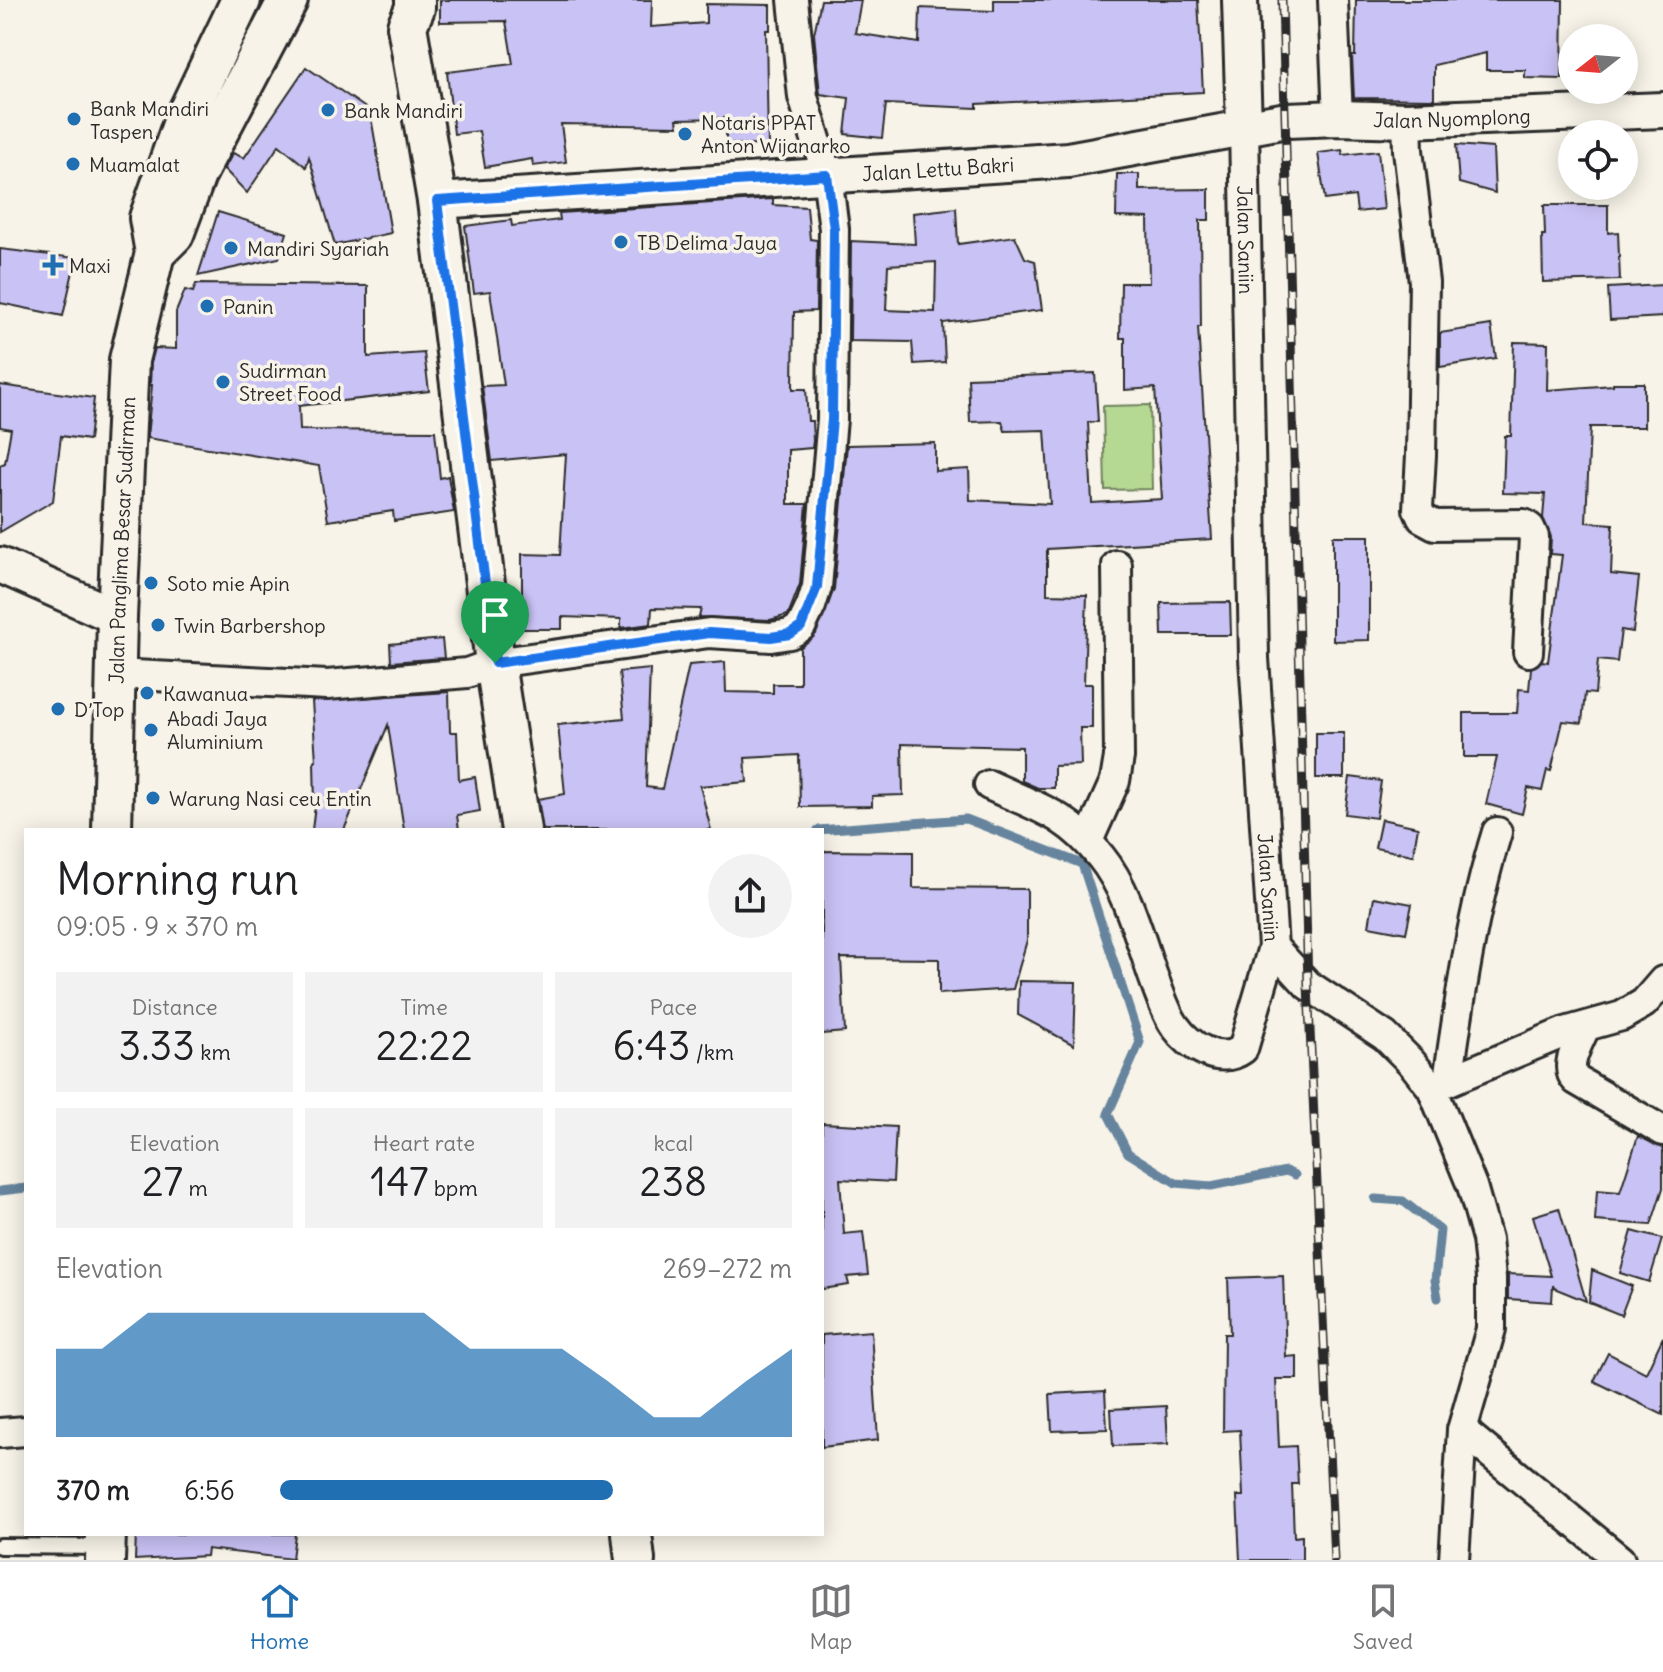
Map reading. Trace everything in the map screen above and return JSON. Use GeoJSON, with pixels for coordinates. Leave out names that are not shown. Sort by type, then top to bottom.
{"type":"FeatureCollection","features":[{"type":"Feature","properties":{"kind":"main road","name":"Jalan Panglima Besar Sudirman"},"geometry":{"type":"LineString","coordinates":[[112,828],[117,617],[129,360],[155,253],[149,218],[183,122],[241,0]]}},
{"type":"Feature","properties":{"kind":"main road","name":"Jalan Panglima Besar Sudirman"},"geometry":{"type":"LineString","coordinates":[[155,253],[174,234],[196,175],[290,2]]}},
{"type":"Feature","properties":{"kind":"main road"},"geometry":{"type":"LineString","coordinates":[[400,7],[437,201],[495,663],[521,828]]}},
{"type":"Feature","properties":{"kind":"main road"},"geometry":{"type":"LineString","coordinates":[[632,1536],[635,1560]]}},
{"type":"Feature","properties":{"kind":"street"},"geometry":{"type":"LineString","coordinates":[[115,674],[327,685],[467,673],[495,663],[709,633],[771,637],[790,634],[801,627],[817,587],[832,419],[834,229],[827,175],[803,97],[793,0]]}},
{"type":"Feature","properties":{"kind":"street"},"geometry":{"type":"LineString","coordinates":[[1240,0],[1244,126]]}},
{"type":"Feature","properties":{"kind":"street"},"geometry":{"type":"LineString","coordinates":[[1333,0],[1338,118]]}},
{"type":"Feature","properties":{"kind":"street","name":"Jalan Nyomplong"},"geometry":{"type":"LineString","coordinates":[[1338,118],[1407,120],[1663,110]]}},
{"type":"Feature","properties":{"kind":"street","name":"Jalan Lettu Bakri"},"geometry":{"type":"LineString","coordinates":[[437,201],[1068,160],[1244,126],[1338,118]]}},
{"type":"Feature","properties":{"kind":"street"},"geometry":{"type":"LineString","coordinates":[[1407,120],[1424,282],[1418,509],[1422,518],[1435,525],[1524,524],[1530,528],[1534,537],[1528,652]]}},
{"type":"Feature","properties":{"kind":"street","name":"Jalan Saniin"},"geometry":{"type":"LineString","coordinates":[[1244,126],[1254,658],[1273,947],[1308,985],[1385,1036],[1440,1085],[1472,1186],[1487,1239],[1491,1329],[1462,1430],[1454,1560]]}},
{"type":"Feature","properties":{"kind":"street"},"geometry":{"type":"LineString","coordinates":[[0,565],[117,617]]}},
{"type":"Feature","properties":{"kind":"street"},"geometry":{"type":"LineString","coordinates":[[1088,841],[1115,781],[1119,757],[1117,565]]}},
{"type":"Feature","properties":{"kind":"street"},"geometry":{"type":"LineString","coordinates":[[989,785],[1054,813],[1088,841],[1105,861],[1117,882],[1174,1026],[1192,1045],[1212,1054],[1226,1056],[1243,1049],[1273,947]]}},
{"type":"Feature","properties":{"kind":"street"},"geometry":{"type":"LineString","coordinates":[[1440,1085],[1483,878],[1497,832]]}},
{"type":"Feature","properties":{"kind":"street"},"geometry":{"type":"LineString","coordinates":[[1440,1085],[1532,1045],[1634,1010],[1663,981]]}},
{"type":"Feature","properties":{"kind":"street"},"geometry":{"type":"LineString","coordinates":[[1585,1027],[1570,1066],[1571,1074],[1576,1080],[1663,1131]]}},
{"type":"Feature","properties":{"kind":"street"},"geometry":{"type":"LineString","coordinates":[[1462,1430],[1620,1560]]}},
{"type":"Feature","properties":{"kind":"street"},"geometry":{"type":"LineString","coordinates":[[0,1433],[24,1431]]}},
{"type":"Feature","properties":{"kind":"lane"},"geometry":{"type":"LineString","coordinates":[[0,1546],[105,1547]]}},
{"type":"Feature","properties":{"kind":"green space"},"geometry":{"type":"Polygon","coordinates":[[[1150,405],[1152,489],[1105,490],[1103,406],[1150,405]]]}},
{"type":"Feature","properties":{"kind":"building"},"geometry":{"type":"Polygon","coordinates":[[[440,0],[652,0],[651,27],[706,23],[706,4],[770,5],[770,30],[766,30],[768,146],[726,144],[726,118],[677,119],[678,126],[561,124],[566,162],[533,166],[532,159],[485,167],[479,131],[454,134],[447,72],[513,64],[506,21],[440,22],[440,0]]]}},
{"type":"Feature","properties":{"kind":"building"},"geometry":{"type":"Polygon","coordinates":[[[821,0],[861,0],[855,33],[919,43],[920,8],[994,11],[994,0],[1198,0],[1203,92],[977,104],[977,108],[886,104],[882,138],[845,134],[849,98],[820,94],[814,34],[821,0]]]}},
{"type":"Feature","properties":{"kind":"building"},"geometry":{"type":"Polygon","coordinates":[[[1356,0],[1563,0],[1563,24],[1558,24],[1558,79],[1525,78],[1525,70],[1486,70],[1486,53],[1434,65],[1434,99],[1354,98],[1352,56],[1355,56],[1356,0]]]}},
{"type":"Feature","properties":{"kind":"building"},"geometry":{"type":"Polygon","coordinates":[[[306,67],[370,111],[391,233],[335,245],[309,157],[306,167],[279,145],[247,193],[224,169],[233,153],[244,158],[306,67]]]}},
{"type":"Feature","properties":{"kind":"building"},"geometry":{"type":"Polygon","coordinates":[[[1456,145],[1493,148],[1495,193],[1459,183],[1456,145]]]}},
{"type":"Feature","properties":{"kind":"building"},"geometry":{"type":"Polygon","coordinates":[[[1342,150],[1343,155],[1378,151],[1384,209],[1357,212],[1355,196],[1325,200],[1318,153],[1342,150]]]}},
{"type":"Feature","properties":{"kind":"building"},"geometry":{"type":"Polygon","coordinates":[[[1117,174],[1139,174],[1139,190],[1209,189],[1209,220],[1200,220],[1201,327],[1198,327],[1212,539],[1047,549],[1047,594],[1087,595],[1084,684],[1092,684],[1092,728],[1080,728],[1081,765],[1054,766],[1054,788],[1038,788],[1022,781],[1022,747],[902,744],[903,795],[872,796],[872,806],[800,807],[799,755],[745,758],[747,782],[700,786],[710,828],[543,828],[538,799],[565,794],[558,725],[624,718],[619,672],[650,669],[646,787],[662,789],[689,665],[725,662],[726,692],[773,693],[773,684],[800,684],[800,648],[816,634],[834,589],[847,445],[935,443],[935,471],[969,469],[970,500],[1050,504],[1045,430],[1005,431],[1002,421],[970,422],[968,378],[1095,373],[1098,422],[1088,422],[1092,503],[1162,499],[1155,388],[1125,390],[1125,338],[1120,338],[1121,283],[1149,283],[1148,218],[1116,217],[1117,174]]]}},
{"type":"Feature","properties":{"kind":"building"},"geometry":{"type":"Polygon","coordinates":[[[773,199],[773,205],[807,207],[810,239],[817,240],[816,311],[794,312],[793,389],[806,389],[813,441],[812,448],[788,450],[788,504],[807,504],[800,584],[788,615],[770,620],[699,617],[701,609],[652,608],[651,624],[621,628],[621,619],[562,617],[562,629],[522,629],[522,554],[560,555],[566,454],[492,461],[482,386],[504,385],[490,291],[474,293],[465,226],[511,220],[512,226],[560,220],[559,213],[773,199]]]}},
{"type":"Feature","properties":{"kind":"building"},"geometry":{"type":"Polygon","coordinates":[[[1544,205],[1608,205],[1608,233],[1618,232],[1620,280],[1543,282],[1544,205]]]}},
{"type":"Feature","properties":{"kind":"building"},"geometry":{"type":"Polygon","coordinates":[[[956,208],[958,244],[1015,236],[1025,258],[1035,261],[1042,310],[943,323],[945,362],[914,364],[912,342],[850,341],[851,241],[915,244],[913,213],[956,208]],[[936,262],[888,265],[886,310],[935,312],[936,262]]]}},
{"type":"Feature","properties":{"kind":"building"},"geometry":{"type":"Polygon","coordinates":[[[218,212],[287,233],[279,258],[198,276],[218,212]]]}},
{"type":"Feature","properties":{"kind":"building"},"geometry":{"type":"Polygon","coordinates":[[[0,249],[76,258],[63,316],[0,303],[0,249]]]}},
{"type":"Feature","properties":{"kind":"building"},"geometry":{"type":"Polygon","coordinates":[[[196,284],[368,286],[368,357],[424,353],[429,391],[299,406],[300,430],[435,431],[440,478],[448,476],[454,512],[394,521],[393,511],[328,521],[319,466],[147,438],[151,363],[155,348],[176,349],[176,312],[185,290],[193,292],[196,284]]]}},
{"type":"Feature","properties":{"kind":"building"},"geometry":{"type":"Polygon","coordinates":[[[1663,285],[1663,317],[1610,320],[1608,288],[1663,285]]]}},
{"type":"Feature","properties":{"kind":"building"},"geometry":{"type":"Polygon","coordinates":[[[1491,325],[1496,358],[1440,367],[1440,333],[1491,325]]]}},
{"type":"Feature","properties":{"kind":"building"},"geometry":{"type":"Polygon","coordinates":[[[1514,342],[1548,343],[1547,390],[1644,383],[1644,427],[1590,427],[1586,522],[1613,524],[1611,574],[1639,577],[1633,632],[1621,630],[1617,662],[1598,660],[1595,694],[1585,693],[1582,723],[1563,721],[1551,771],[1547,770],[1542,791],[1528,788],[1522,814],[1486,804],[1497,757],[1464,757],[1464,713],[1517,713],[1519,689],[1529,690],[1531,668],[1542,661],[1548,662],[1562,555],[1550,554],[1551,537],[1543,518],[1545,494],[1503,493],[1505,436],[1511,436],[1514,342]]]}},
{"type":"Feature","properties":{"kind":"building"},"geometry":{"type":"Polygon","coordinates":[[[0,385],[94,398],[89,440],[61,436],[53,501],[0,532],[0,465],[5,463],[11,429],[0,427],[0,385]]]}},
{"type":"Feature","properties":{"kind":"building"},"geometry":{"type":"Polygon","coordinates":[[[1333,536],[1369,536],[1369,640],[1333,641],[1333,536]]]}},
{"type":"Feature","properties":{"kind":"building"},"geometry":{"type":"Polygon","coordinates":[[[1230,602],[1231,635],[1162,635],[1161,603],[1230,602]]]}},
{"type":"Feature","properties":{"kind":"building"},"geometry":{"type":"Polygon","coordinates":[[[442,639],[444,658],[391,662],[390,644],[442,639]]]}},
{"type":"Feature","properties":{"kind":"building"},"geometry":{"type":"Polygon","coordinates":[[[449,692],[450,732],[457,732],[459,780],[475,777],[480,811],[457,815],[459,828],[404,828],[388,725],[345,828],[312,828],[316,761],[312,701],[449,692]]]}},
{"type":"Feature","properties":{"kind":"building"},"geometry":{"type":"Polygon","coordinates":[[[1316,733],[1344,733],[1344,778],[1316,778],[1316,733]]]}},
{"type":"Feature","properties":{"kind":"building"},"geometry":{"type":"Polygon","coordinates":[[[1350,777],[1381,781],[1376,818],[1345,814],[1350,777]]]}},
{"type":"Feature","properties":{"kind":"building"},"geometry":{"type":"Polygon","coordinates":[[[1381,819],[1418,827],[1413,855],[1375,848],[1381,819]]]}},
{"type":"Feature","properties":{"kind":"building"},"geometry":{"type":"Polygon","coordinates":[[[824,851],[913,852],[913,888],[1027,889],[1027,940],[1013,989],[939,994],[939,959],[841,958],[845,1032],[824,1034],[824,851]]]}},
{"type":"Feature","properties":{"kind":"building"},"geometry":{"type":"Polygon","coordinates":[[[1374,897],[1412,904],[1406,933],[1369,926],[1374,897]]]}},
{"type":"Feature","properties":{"kind":"building"},"geometry":{"type":"Polygon","coordinates":[[[1019,981],[1076,982],[1074,1045],[1018,1015],[1019,981]]]}},
{"type":"Feature","properties":{"kind":"building"},"geometry":{"type":"Polygon","coordinates":[[[824,1123],[896,1127],[893,1182],[840,1179],[844,1234],[863,1232],[868,1275],[847,1277],[849,1285],[824,1289],[824,1123]]]}},
{"type":"Feature","properties":{"kind":"building"},"geometry":{"type":"Polygon","coordinates":[[[1638,1136],[1663,1148],[1663,1188],[1651,1225],[1595,1221],[1597,1190],[1620,1192],[1638,1136]]]}},
{"type":"Feature","properties":{"kind":"building"},"geometry":{"type":"Polygon","coordinates":[[[1559,1208],[1586,1301],[1553,1285],[1552,1302],[1508,1299],[1508,1274],[1551,1276],[1533,1216],[1559,1208]]]}},
{"type":"Feature","properties":{"kind":"building"},"geometry":{"type":"Polygon","coordinates":[[[1632,1231],[1662,1239],[1649,1282],[1620,1273],[1632,1231]]]}},
{"type":"Feature","properties":{"kind":"building"},"geometry":{"type":"Polygon","coordinates":[[[1592,1270],[1632,1286],[1621,1315],[1589,1302],[1592,1270]]]}},
{"type":"Feature","properties":{"kind":"building"},"geometry":{"type":"Polygon","coordinates":[[[1283,1276],[1286,1357],[1297,1356],[1297,1379],[1276,1379],[1279,1447],[1296,1446],[1298,1484],[1292,1484],[1294,1537],[1302,1536],[1302,1560],[1240,1560],[1237,1496],[1243,1496],[1240,1430],[1223,1431],[1224,1334],[1230,1334],[1228,1278],[1283,1276]]]}},
{"type":"Feature","properties":{"kind":"building"},"geometry":{"type":"Polygon","coordinates":[[[871,1331],[878,1440],[824,1447],[824,1335],[871,1331]]]}},
{"type":"Feature","properties":{"kind":"building"},"geometry":{"type":"Polygon","coordinates":[[[1663,1337],[1663,1415],[1594,1381],[1608,1353],[1646,1373],[1663,1337]]]}},
{"type":"Feature","properties":{"kind":"building"},"geometry":{"type":"Polygon","coordinates":[[[1105,1391],[1107,1429],[1052,1431],[1050,1394],[1105,1391]]]}},
{"type":"Feature","properties":{"kind":"building"},"geometry":{"type":"Polygon","coordinates":[[[1166,1406],[1168,1444],[1113,1446],[1111,1409],[1166,1406]]]}},
{"type":"Feature","properties":{"kind":"building"},"geometry":{"type":"Polygon","coordinates":[[[136,1536],[295,1536],[292,1559],[207,1549],[206,1556],[135,1560],[136,1536]]]}},
{"type":"Feature","properties":{"kind":"waterway"},"geometry":{"type":"LineString","coordinates":[[824,830],[966,819],[1082,864],[1140,1042],[1108,1114],[1128,1153],[1176,1183],[1211,1186],[1286,1171],[1295,1175]]}},
{"type":"Feature","properties":{"kind":"waterway"},"geometry":{"type":"LineString","coordinates":[[0,1191],[24,1188]]}},
{"type":"Feature","properties":{"kind":"waterway"},"geometry":{"type":"LineString","coordinates":[[1375,1199],[1403,1201],[1440,1230],[1435,1280],[1438,1298]]}},
{"type":"Feature","properties":{"kind":"railway"},"geometry":{"type":"LineString","coordinates":[[1282,0],[1308,985],[1334,1560]]}},
{"type":"Feature","properties":{"kind":"place","name":"Bank Mandiri"},"geometry":{"type":"Point","coordinates":[328,110]}},
{"type":"Feature","properties":{"kind":"place","name":"Bank Mandiri Taspen"},"geometry":{"type":"Point","coordinates":[74,119]}},
{"type":"Feature","properties":{"kind":"place","name":"Notaris PPAT Anton Wijanarko"},"geometry":{"type":"Point","coordinates":[685,134]}},
{"type":"Feature","properties":{"kind":"place","name":"Muamalat"},"geometry":{"type":"Point","coordinates":[73,164]}},
{"type":"Feature","properties":{"kind":"place","name":"TB Delima Jaya"},"geometry":{"type":"Point","coordinates":[621,242]}},
{"type":"Feature","properties":{"kind":"place","name":"Mandiri Syariah"},"geometry":{"type":"Point","coordinates":[231,248]}},
{"type":"Feature","properties":{"kind":"place","name":"Maxi"},"geometry":{"type":"Point","coordinates":[53,265]}},
{"type":"Feature","properties":{"kind":"place","name":"Panin"},"geometry":{"type":"Point","coordinates":[207,306]}},
{"type":"Feature","properties":{"kind":"place","name":"Sudirman Street Food"},"geometry":{"type":"Point","coordinates":[223,382]}},
{"type":"Feature","properties":{"kind":"place","name":"Soto mie Apin"},"geometry":{"type":"Point","coordinates":[151,583]}},
{"type":"Feature","properties":{"kind":"place","name":"Twin Barbershop"},"geometry":{"type":"Point","coordinates":[158,625]}},
{"type":"Feature","properties":{"kind":"place","name":"Kawanua"},"geometry":{"type":"Point","coordinates":[147,693]}},
{"type":"Feature","properties":{"kind":"place","name":"D’Top"},"geometry":{"type":"Point","coordinates":[58,709]}},
{"type":"Feature","properties":{"kind":"place","name":"Abadi Jaya Aluminium"},"geometry":{"type":"Point","coordinates":[151,730]}},
{"type":"Feature","properties":{"kind":"place","name":"Warung Nasi ceu Entin"},"geometry":{"type":"Point","coordinates":[153,798]}},
{"type":"Feature","properties":{"kind":"route"},"geometry":{"type":"LineString","coordinates":[[827,175],[834,229],[832,419],[817,587],[801,627],[790,634],[771,637],[709,633],[495,663],[437,201],[827,175]]}}]}
